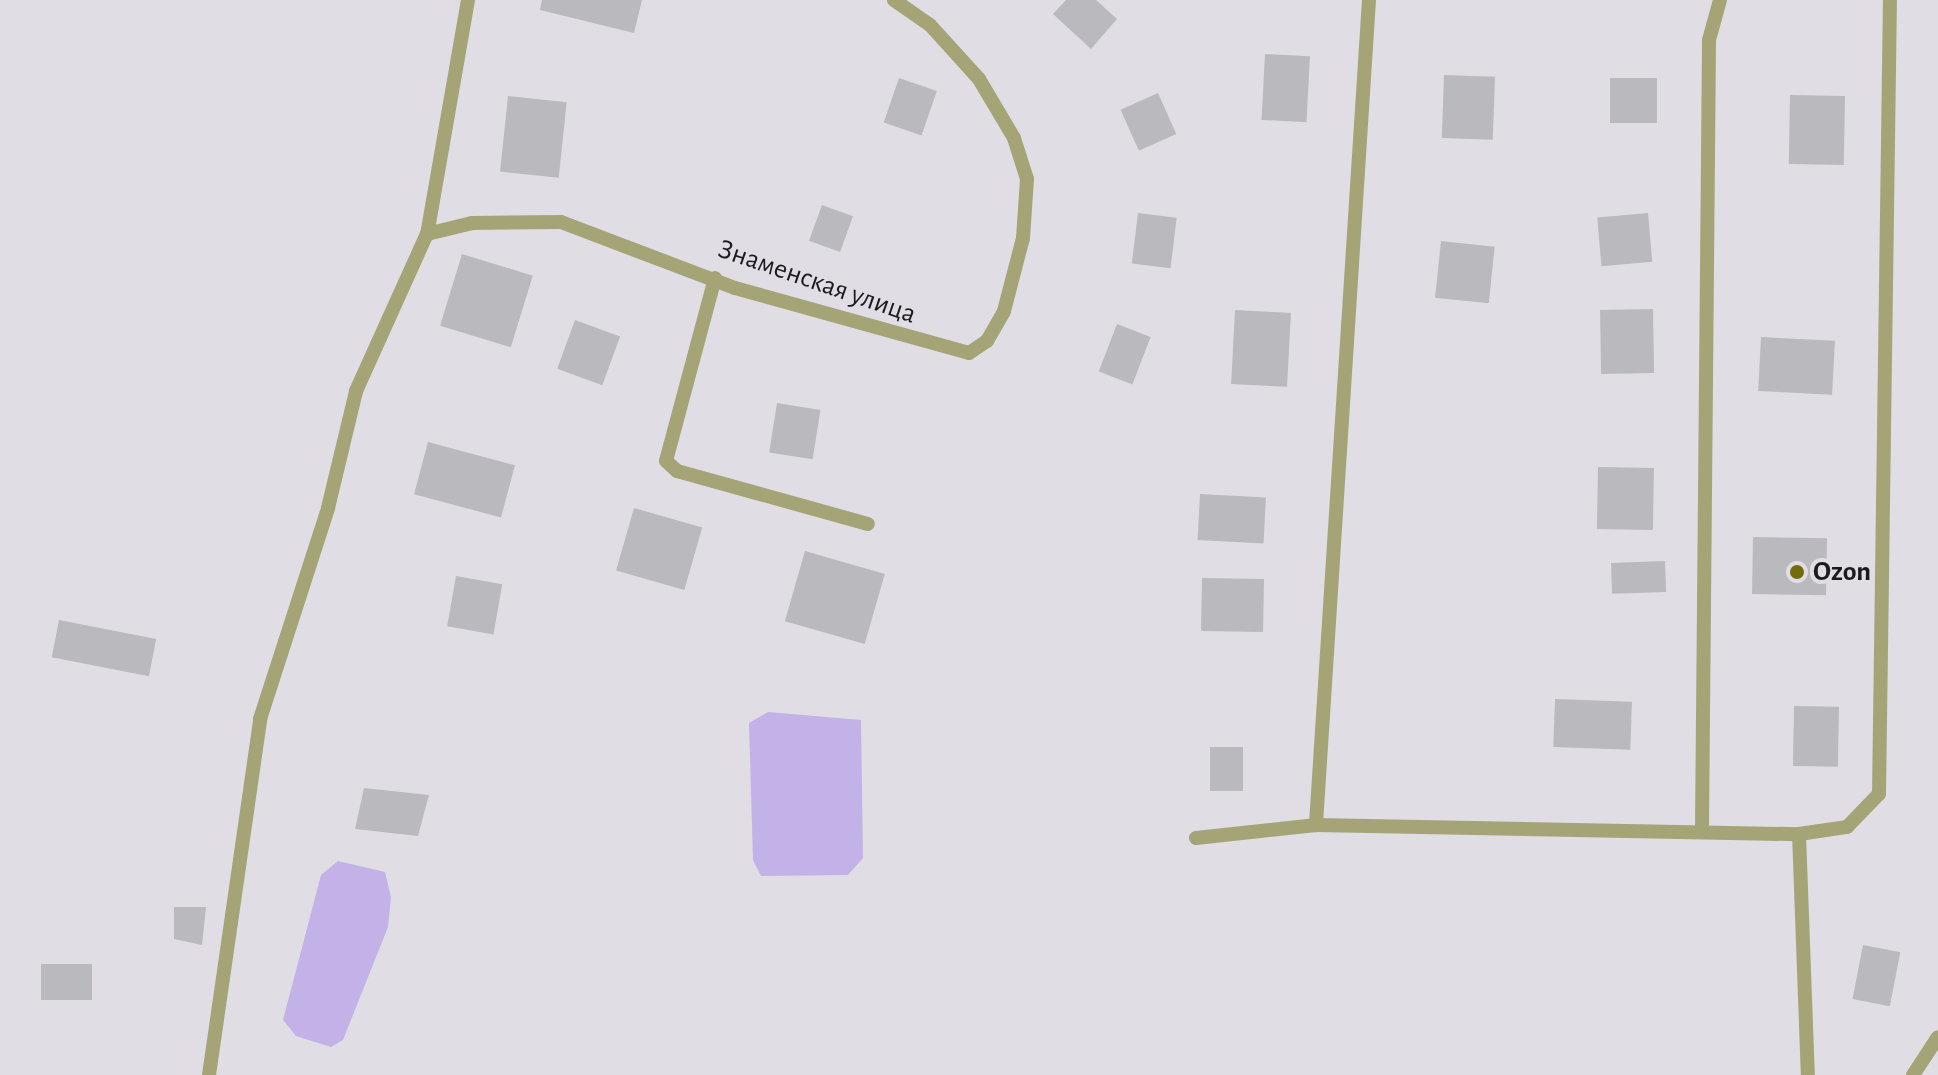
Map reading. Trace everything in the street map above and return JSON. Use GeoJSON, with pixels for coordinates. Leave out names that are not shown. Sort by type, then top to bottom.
{"type":"FeatureCollection","features":[{"type":"Feature","properties":{"kind":"lane"},"geometry":{"type":"LineString","coordinates":[[209,1075],[260,719],[328,508],[356,391],[427,234],[468,0]]}},
{"type":"Feature","properties":{"kind":"lane","name":"Знаменская улица"},"geometry":{"type":"LineString","coordinates":[[427,234],[472,223],[561,222],[715,278],[948,353],[969,353],[987,341],[1004,311],[1023,238],[1027,179],[1014,138],[979,79],[930,25],[894,0]]}},
{"type":"Feature","properties":{"kind":"lane"},"geometry":{"type":"LineString","coordinates":[[1316,825],[1369,0]]}},
{"type":"Feature","properties":{"kind":"lane"},"geometry":{"type":"LineString","coordinates":[[1702,829],[1709,40],[1720,0]]}},
{"type":"Feature","properties":{"kind":"lane"},"geometry":{"type":"LineString","coordinates":[[1196,838],[1316,825],[1702,829],[1799,834],[1847,827],[1879,794],[1890,0]]}},
{"type":"Feature","properties":{"kind":"lane"},"geometry":{"type":"LineString","coordinates":[[715,278],[666,461],[677,471],[868,524]]}},
{"type":"Feature","properties":{"kind":"lane"},"geometry":{"type":"LineString","coordinates":[[1799,834],[1808,1075]]}},
{"type":"Feature","properties":{"kind":"lane"},"geometry":{"type":"LineString","coordinates":[[1913,1075],[1938,1037]]}},
{"type":"Feature","properties":{"kind":"shaded area"},"geometry":{"type":"Polygon","coordinates":[[[768,712],[861,720],[863,858],[848,875],[761,876],[753,860],[749,723],[768,712]]]}},
{"type":"Feature","properties":{"kind":"shaded area"},"geometry":{"type":"Polygon","coordinates":[[[338,861],[385,872],[391,897],[388,927],[343,1040],[331,1047],[296,1036],[283,1020],[321,875],[338,861]]]}},
{"type":"Feature","properties":{"kind":"building"},"geometry":{"type":"Polygon","coordinates":[[[542,0],[642,0],[634,33],[540,10],[542,0]]]}},
{"type":"Feature","properties":{"kind":"building"},"geometry":{"type":"Polygon","coordinates":[[[1066,0],[1096,0],[1117,19],[1091,49],[1053,14],[1066,0]]]}},
{"type":"Feature","properties":{"kind":"building"},"geometry":{"type":"Polygon","coordinates":[[[1265,54],[1310,56],[1306,122],[1262,120],[1265,54]]]}},
{"type":"Feature","properties":{"kind":"building"},"geometry":{"type":"Polygon","coordinates":[[[1444,75],[1495,77],[1493,140],[1442,138],[1444,75]]]}},
{"type":"Feature","properties":{"kind":"building"},"geometry":{"type":"Polygon","coordinates":[[[899,78],[937,91],[922,135],[884,122],[899,78]]]}},
{"type":"Feature","properties":{"kind":"building"},"geometry":{"type":"Polygon","coordinates":[[[1610,78],[1657,78],[1657,123],[1610,123],[1610,78]]]}},
{"type":"Feature","properties":{"kind":"building"},"geometry":{"type":"Polygon","coordinates":[[[1158,93],[1176,134],[1139,151],[1121,110],[1158,93]]]}},
{"type":"Feature","properties":{"kind":"building"},"geometry":{"type":"Polygon","coordinates":[[[1790,95],[1845,96],[1844,165],[1789,164],[1790,95]]]}},
{"type":"Feature","properties":{"kind":"building"},"geometry":{"type":"Polygon","coordinates":[[[508,96],[567,102],[559,178],[500,172],[508,96]]]}},
{"type":"Feature","properties":{"kind":"building"},"geometry":{"type":"Polygon","coordinates":[[[822,205],[853,216],[840,252],[809,241],[822,205]]]}},
{"type":"Feature","properties":{"kind":"building"},"geometry":{"type":"Polygon","coordinates":[[[1138,213],[1177,218],[1170,268],[1132,264],[1138,213]]]}},
{"type":"Feature","properties":{"kind":"building"},"geometry":{"type":"Polygon","coordinates":[[[1648,213],[1652,262],[1601,266],[1597,217],[1648,213]]]}},
{"type":"Feature","properties":{"kind":"building"},"geometry":{"type":"Polygon","coordinates":[[[1441,241],[1495,247],[1489,303],[1435,298],[1441,241]]]}},
{"type":"Feature","properties":{"kind":"building"},"geometry":{"type":"Polygon","coordinates":[[[462,254],[533,276],[511,347],[440,326],[462,254]]]}},
{"type":"Feature","properties":{"kind":"building"},"geometry":{"type":"Polygon","coordinates":[[[1653,309],[1654,373],[1601,374],[1600,310],[1653,309]]]}},
{"type":"Feature","properties":{"kind":"building"},"geometry":{"type":"Polygon","coordinates":[[[1235,310],[1291,313],[1287,387],[1231,384],[1235,310]]]}},
{"type":"Feature","properties":{"kind":"building"},"geometry":{"type":"Polygon","coordinates":[[[575,320],[620,336],[602,385],[557,369],[575,320]]]}},
{"type":"Feature","properties":{"kind":"building"},"geometry":{"type":"Polygon","coordinates":[[[1117,324],[1151,337],[1132,385],[1099,372],[1117,324]]]}},
{"type":"Feature","properties":{"kind":"building"},"geometry":{"type":"Polygon","coordinates":[[[1761,337],[1835,341],[1832,395],[1758,391],[1761,337]]]}},
{"type":"Feature","properties":{"kind":"building"},"geometry":{"type":"Polygon","coordinates":[[[777,403],[820,410],[813,459],[769,452],[777,403]]]}},
{"type":"Feature","properties":{"kind":"building"},"geometry":{"type":"Polygon","coordinates":[[[428,442],[515,465],[501,517],[414,494],[428,442]]]}},
{"type":"Feature","properties":{"kind":"building"},"geometry":{"type":"Polygon","coordinates":[[[1598,467],[1654,468],[1653,530],[1597,529],[1598,467]]]}},
{"type":"Feature","properties":{"kind":"building"},"geometry":{"type":"Polygon","coordinates":[[[1200,494],[1266,497],[1264,543],[1198,540],[1200,494]]]}},
{"type":"Feature","properties":{"kind":"building"},"geometry":{"type":"Polygon","coordinates":[[[634,508],[702,528],[684,590],[616,570],[634,508]]]}},
{"type":"Feature","properties":{"kind":"building"},"geometry":{"type":"Polygon","coordinates":[[[1753,537],[1827,538],[1826,595],[1752,594],[1753,537]]]}},
{"type":"Feature","properties":{"kind":"building"},"geometry":{"type":"Polygon","coordinates":[[[805,551],[885,574],[865,644],[785,621],[805,551]]]}},
{"type":"Feature","properties":{"kind":"building"},"geometry":{"type":"Polygon","coordinates":[[[1665,561],[1666,592],[1612,594],[1611,563],[1665,561]]]}},
{"type":"Feature","properties":{"kind":"building"},"geometry":{"type":"Polygon","coordinates":[[[456,576],[502,584],[493,634],[447,626],[456,576]]]}},
{"type":"Feature","properties":{"kind":"building"},"geometry":{"type":"Polygon","coordinates":[[[1202,578],[1264,579],[1263,632],[1201,631],[1202,578]]]}},
{"type":"Feature","properties":{"kind":"building"},"geometry":{"type":"Polygon","coordinates":[[[59,620],[156,639],[149,676],[52,657],[59,620]]]}},
{"type":"Feature","properties":{"kind":"building"},"geometry":{"type":"Polygon","coordinates":[[[1555,699],[1632,702],[1630,750],[1553,747],[1555,699]]]}},
{"type":"Feature","properties":{"kind":"building"},"geometry":{"type":"Polygon","coordinates":[[[1794,706],[1839,707],[1838,767],[1793,766],[1794,706]]]}},
{"type":"Feature","properties":{"kind":"building"},"geometry":{"type":"Polygon","coordinates":[[[1210,747],[1243,747],[1243,791],[1210,791],[1210,747]]]}},
{"type":"Feature","properties":{"kind":"building"},"geometry":{"type":"Polygon","coordinates":[[[364,788],[429,795],[418,836],[355,829],[364,788]]]}},
{"type":"Feature","properties":{"kind":"building"},"geometry":{"type":"Polygon","coordinates":[[[174,907],[206,907],[202,945],[174,939],[174,907]]]}},
{"type":"Feature","properties":{"kind":"building"},"geometry":{"type":"Polygon","coordinates":[[[1863,945],[1900,952],[1890,1006],[1853,999],[1863,945]]]}},
{"type":"Feature","properties":{"kind":"building"},"geometry":{"type":"Polygon","coordinates":[[[41,964],[92,964],[92,1000],[41,1000],[41,964]]]}},
{"type":"Feature","properties":{"kind":"place","name":"Ozon"},"geometry":{"type":"Point","coordinates":[1797,572]}}]}
